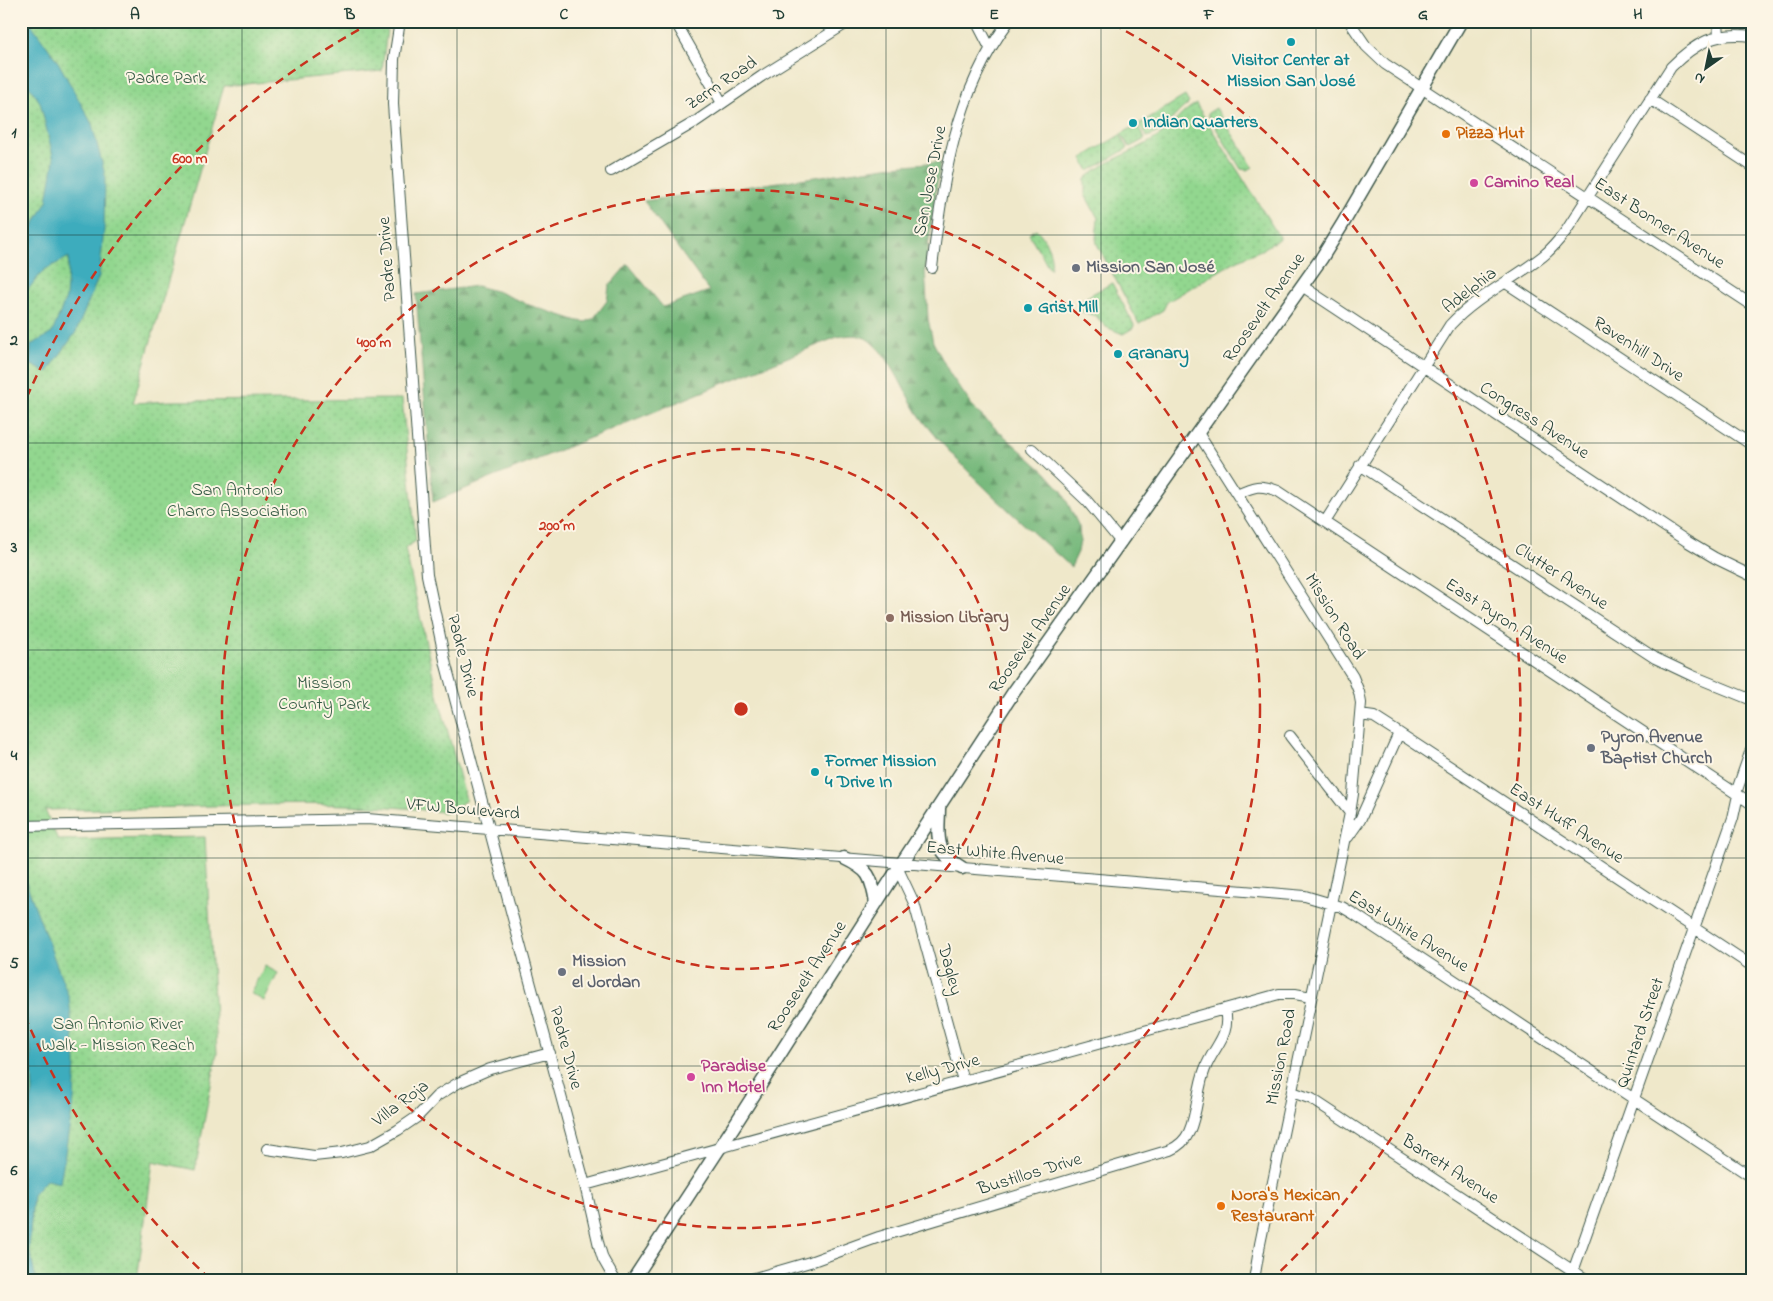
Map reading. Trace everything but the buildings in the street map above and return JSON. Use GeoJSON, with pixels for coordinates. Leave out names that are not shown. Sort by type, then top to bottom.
{"type":"FeatureCollection","features":[{"type":"Feature","properties":{"kind":"main road","name":"Roosevelt Avenue"},"geometry":{"type":"LineString","coordinates":[[633,1280],[1013,693],[1302,286],[1342,225],[1462,21]]}},
{"type":"Feature","properties":{"kind":"main road"},"geometry":{"type":"LineString","coordinates":[[939,806],[940,846],[950,860],[962,868]]}},
{"type":"Feature","properties":{"kind":"main road"},"geometry":{"type":"LineString","coordinates":[[844,858],[865,870],[873,885],[876,902]]}},
{"type":"Feature","properties":{"kind":"street","name":"Padre Drive"},"geometry":{"type":"LineString","coordinates":[[400,21],[394,59],[393,104],[427,575],[446,665],[585,1185],[601,1252],[615,1280]]}},
{"type":"Feature","properties":{"kind":"street"},"geometry":{"type":"LineString","coordinates":[[675,21],[722,103]]}},
{"type":"Feature","properties":{"kind":"street","name":"Zerm Road"},"geometry":{"type":"LineString","coordinates":[[611,171],[695,122],[850,21]]}},
{"type":"Feature","properties":{"kind":"street"},"geometry":{"type":"LineString","coordinates":[[976,21],[990,48]]}},
{"type":"Feature","properties":{"kind":"street","name":"San Jose Drive"},"geometry":{"type":"LineString","coordinates":[[932,268],[947,166],[955,130],[990,48],[1009,21]]}},
{"type":"Feature","properties":{"kind":"street","name":"East Bonner Avenue"},"geometry":{"type":"LineString","coordinates":[[1349,21],[1357,35],[1384,64],[1752,305]]}},
{"type":"Feature","properties":{"kind":"street"},"geometry":{"type":"LineString","coordinates":[[1718,21],[1719,37]]}},
{"type":"Feature","properties":{"kind":"street","name":"Adelphia"},"geometry":{"type":"LineString","coordinates":[[1324,522],[1450,325],[1460,314],[1544,256],[1556,244],[1588,198],[1671,67],[1687,51],[1700,44],[1719,37],[1752,36]]}},
{"type":"Feature","properties":{"kind":"street"},"geometry":{"type":"LineString","coordinates":[[1650,99],[1752,166]]}},
{"type":"Feature","properties":{"kind":"street","name":"Ravenhill Drive"},"geometry":{"type":"LineString","coordinates":[[1506,283],[1752,445]]}},
{"type":"Feature","properties":{"kind":"street","name":"Congress Avenue"},"geometry":{"type":"LineString","coordinates":[[1302,286],[1688,542],[1752,576]]}},
{"type":"Feature","properties":{"kind":"street","name":"Mission Road"},"geometry":{"type":"LineString","coordinates":[[1198,433],[1353,677],[1361,703],[1350,813],[1345,842],[1311,997],[1257,1278]]}},
{"type":"Feature","properties":{"kind":"street"},"geometry":{"type":"LineString","coordinates":[[1032,449],[1086,501],[1121,542]]}},
{"type":"Feature","properties":{"kind":"street","name":"Clutter Avenue"},"geometry":{"type":"LineString","coordinates":[[1360,466],[1655,658],[1752,700]]}},
{"type":"Feature","properties":{"kind":"street","name":"East Pyron Avenue"},"geometry":{"type":"LineString","coordinates":[[1237,494],[1253,486],[1266,486],[1278,491],[1752,804]]}},
{"type":"Feature","properties":{"kind":"street","name":"East Huff Avenue"},"geometry":{"type":"LineString","coordinates":[[1360,715],[1374,717],[1752,966]]}},
{"type":"Feature","properties":{"kind":"street","name":"Mission Road"},"geometry":{"type":"LineString","coordinates":[[1345,842],[1360,820],[1398,733]]}},
{"type":"Feature","properties":{"kind":"street"},"geometry":{"type":"LineString","coordinates":[[1290,736],[1350,813]]}},
{"type":"Feature","properties":{"kind":"street","name":"Quintard Street"},"geometry":{"type":"LineString","coordinates":[[1571,1275],[1635,1099],[1733,818],[1737,794],[1752,747]]}},
{"type":"Feature","properties":{"kind":"street","name":"VFW Boulevard"},"geometry":{"type":"LineString","coordinates":[[21,826],[367,819],[844,858],[900,866]]}},
{"type":"Feature","properties":{"kind":"street","name":"East White Avenue"},"geometry":{"type":"LineString","coordinates":[[900,866],[962,868],[1305,896],[1331,903],[1354,914],[1752,1177]]}},
{"type":"Feature","properties":{"kind":"street","name":"Dagley"},"geometry":{"type":"LineString","coordinates":[[900,866],[914,902],[963,1081]]}},
{"type":"Feature","properties":{"kind":"street","name":"Kelly Drive"},"geometry":{"type":"LineString","coordinates":[[585,1185],[1279,994],[1311,997]]}},
{"type":"Feature","properties":{"kind":"street","name":"Bustillos Drive"},"geometry":{"type":"LineString","coordinates":[[748,1280],[1179,1146],[1190,1132],[1205,1068],[1225,1031],[1228,1021],[1225,1009]]}},
{"type":"Feature","properties":{"kind":"street","name":"Villa Roja"},"geometry":{"type":"LineString","coordinates":[[267,1148],[314,1156],[342,1153],[370,1146],[417,1117],[437,1096],[458,1083],[490,1069],[550,1053]]}},
{"type":"Feature","properties":{"kind":"street","name":"Barrett Avenue"},"geometry":{"type":"LineString","coordinates":[[1292,1092],[1312,1099],[1571,1275],[1587,1280]]}},
{"type":"Feature","properties":{"kind":"green space"},"geometry":{"type":"Polygon","coordinates":[[[21,21],[388,21],[382,71],[224,86],[133,403],[402,399],[416,541],[405,548],[434,680],[466,800],[449,813],[361,805],[45,810],[58,840],[205,837],[217,1053],[195,1170],[153,1161],[137,1280],[21,1280],[21,21]]]}},
{"type":"Feature","properties":{"kind":"green space"},"geometry":{"type":"Polygon","coordinates":[[[1185,96],[1189,103],[1159,132],[1147,137],[1139,124],[1185,96]]]}},
{"type":"Feature","properties":{"kind":"green space"},"geometry":{"type":"Polygon","coordinates":[[[1196,104],[1280,238],[1263,249],[1234,262],[1167,302],[1163,310],[1139,324],[1097,244],[1098,218],[1085,195],[1085,179],[1113,160],[1162,134],[1186,110],[1196,104]]]}},
{"type":"Feature","properties":{"kind":"green space"},"geometry":{"type":"Polygon","coordinates":[[[1216,108],[1253,167],[1248,170],[1241,169],[1208,115],[1208,113],[1216,108]]]}},
{"type":"Feature","properties":{"kind":"green space"},"geometry":{"type":"Polygon","coordinates":[[[1137,125],[1145,139],[1130,147],[1121,134],[1137,125]]]}},
{"type":"Feature","properties":{"kind":"green space"},"geometry":{"type":"Polygon","coordinates":[[[1120,135],[1128,148],[1089,171],[1082,158],[1120,135]]]}},
{"type":"Feature","properties":{"kind":"green space"},"geometry":{"type":"Polygon","coordinates":[[[940,162],[925,269],[928,319],[933,342],[950,374],[976,411],[1045,472],[1062,491],[1079,527],[1080,541],[1078,552],[1071,567],[995,498],[941,443],[918,413],[887,359],[879,349],[866,338],[854,335],[837,337],[433,502],[416,294],[477,286],[499,292],[529,305],[586,322],[594,318],[607,301],[609,286],[628,264],[663,307],[709,291],[644,201],[893,166],[940,162]]]}},
{"type":"Feature","properties":{"kind":"green space"},"geometry":{"type":"Polygon","coordinates":[[[1036,229],[1043,237],[1048,248],[1051,259],[1050,269],[1029,234],[1036,229]]]}},
{"type":"Feature","properties":{"kind":"green space"},"geometry":{"type":"Polygon","coordinates":[[[1112,283],[1134,325],[1133,328],[1123,334],[1106,327],[1096,316],[1082,312],[1076,303],[1112,283]]]}},
{"type":"Feature","properties":{"kind":"green space"},"geometry":{"type":"Polygon","coordinates":[[[265,966],[278,973],[264,1001],[250,993],[265,966]]]}},
{"type":"Feature","properties":{"kind":"water"},"geometry":{"type":"Polygon","coordinates":[[[21,21],[29,21],[58,62],[92,124],[105,175],[104,230],[99,276],[76,332],[47,373],[30,364],[31,345],[52,333],[66,298],[69,257],[44,270],[21,298],[21,248],[47,201],[54,160],[40,102],[21,74],[21,21]]]}},
{"type":"Feature","properties":{"kind":"water"},"geometry":{"type":"Polygon","coordinates":[[[21,869],[69,998],[76,1062],[74,1100],[60,1183],[46,1180],[33,1195],[29,1248],[36,1280],[21,1280],[21,1139],[33,1092],[30,1036],[21,995],[21,869]]]}},
{"type":"Feature","properties":{"kind":"place","name":"Visitor Center at Mission San José"},"geometry":{"type":"Point","coordinates":[1291,42]}},
{"type":"Feature","properties":{"kind":"place","name":"Indian Quarters"},"geometry":{"type":"Point","coordinates":[1133,123]}},
{"type":"Feature","properties":{"kind":"place","name":"Pizza Hut"},"geometry":{"type":"Point","coordinates":[1446,134]}},
{"type":"Feature","properties":{"kind":"place","name":"Camino Real"},"geometry":{"type":"Point","coordinates":[1474,183]}},
{"type":"Feature","properties":{"kind":"place","name":"Mission San José"},"geometry":{"type":"Point","coordinates":[1076,268]}},
{"type":"Feature","properties":{"kind":"place","name":"Grist Mill"},"geometry":{"type":"Point","coordinates":[1028,308]}},
{"type":"Feature","properties":{"kind":"place","name":"Granary"},"geometry":{"type":"Point","coordinates":[1118,354]}},
{"type":"Feature","properties":{"kind":"place","name":"Mission Library"},"geometry":{"type":"Point","coordinates":[890,618]}},
{"type":"Feature","properties":{"kind":"place","name":"Pyron Avenue Baptist Church"},"geometry":{"type":"Point","coordinates":[1591,748]}},
{"type":"Feature","properties":{"kind":"place","name":"Former Mission 4 Drive In"},"geometry":{"type":"Point","coordinates":[815,772]}},
{"type":"Feature","properties":{"kind":"place","name":"Mission el Jordan"},"geometry":{"type":"Point","coordinates":[562,972]}},
{"type":"Feature","properties":{"kind":"place","name":"Paradise Inn Motel"},"geometry":{"type":"Point","coordinates":[691,1077]}},
{"type":"Feature","properties":{"kind":"place","name":"Nora's Mexican Restaurant"},"geometry":{"type":"Point","coordinates":[1221,1206]}},
{"type":"Feature","properties":{"kind":"park label","name":"Padre Park"},"geometry":{"type":"Point","coordinates":[166,79]}},
{"type":"Feature","properties":{"kind":"park label","name":"San Antonio Charro Association"},"geometry":{"type":"Point","coordinates":[237,501]}},
{"type":"Feature","properties":{"kind":"park label","name":"Mission County Park"},"geometry":{"type":"Point","coordinates":[324,694]}},
{"type":"Feature","properties":{"kind":"park label","name":"San Antonio River Walk - Mission Reach"},"geometry":{"type":"Point","coordinates":[118,1035]}}]}
